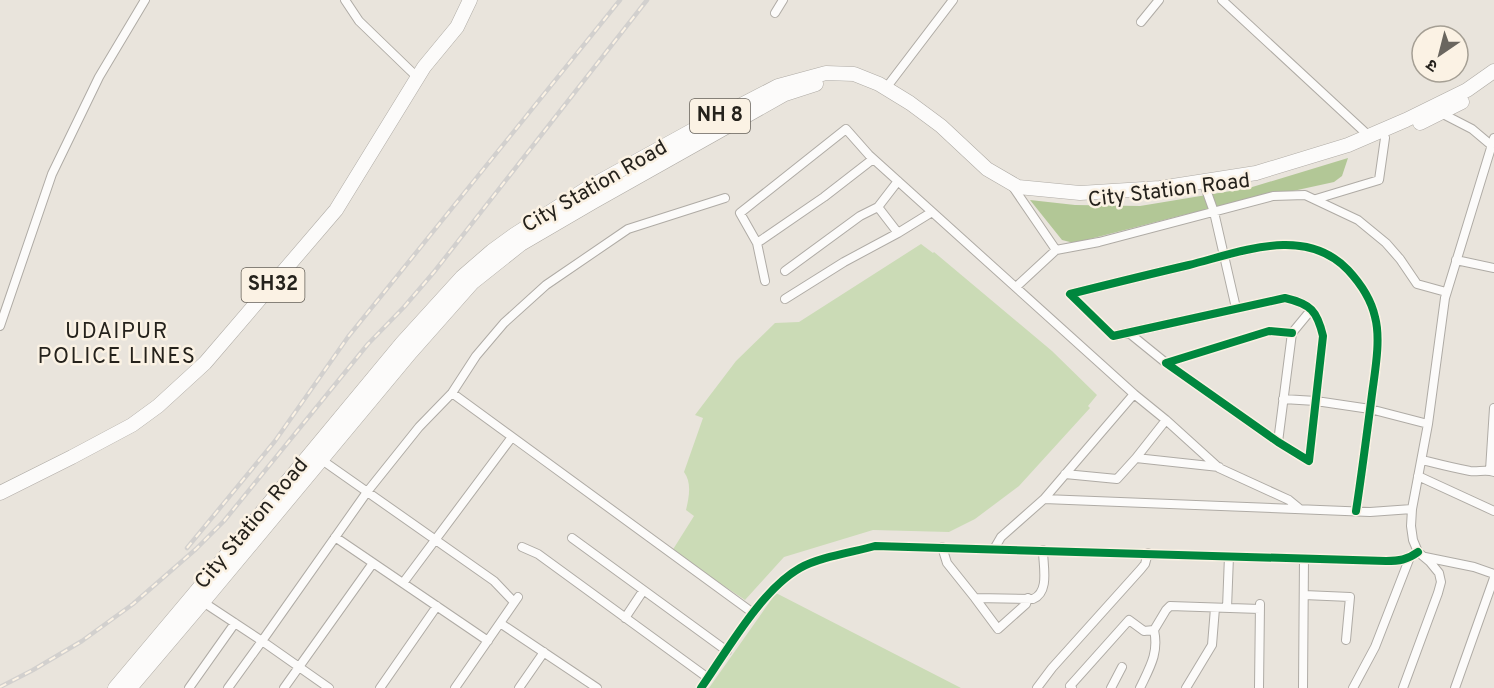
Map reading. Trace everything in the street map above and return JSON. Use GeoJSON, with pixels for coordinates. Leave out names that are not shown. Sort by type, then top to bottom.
{"type":"FeatureCollection","features":[{"type":"Feature","properties":{"kind":"main road","name":"SH32"},"geometry":{"type":"LineString","coordinates":[[0,493],[132,425],[158,406],[205,363],[336,210],[417,77],[457,27],[470,0]]}},
{"type":"Feature","properties":{"kind":"main road","name":"City Station Road"},"geometry":{"type":"LineString","coordinates":[[115,688],[316,456],[472,284],[521,244],[785,94],[827,81],[852,82],[877,93],[905,110],[986,176],[1043,198],[1080,201],[1161,196],[1256,173],[1348,145],[1467,90],[1494,71]]}},
{"type":"Feature","properties":{"kind":"main road","name":"City Station Road"},"geometry":{"type":"LineString","coordinates":[[130,688],[203,602],[402,343],[462,277],[499,246],[595,184],[778,86],[826,73],[854,74],[886,88],[941,126],[987,169],[1013,187]]}},
{"type":"Feature","properties":{"kind":"main road","name":"City Station Road"},"geometry":{"type":"LineString","coordinates":[[1204,185],[1258,181],[1351,153],[1441,113],[1472,97],[1494,81]]}},
{"type":"Feature","properties":{"kind":"street"},"geometry":{"type":"LineString","coordinates":[[0,326],[52,174],[99,77],[145,0]]}},
{"type":"Feature","properties":{"kind":"street"},"geometry":{"type":"LineString","coordinates":[[345,0],[359,21],[417,77]]}},
{"type":"Feature","properties":{"kind":"street"},"geometry":{"type":"LineString","coordinates":[[775,13],[783,0]]}},
{"type":"Feature","properties":{"kind":"street"},"geometry":{"type":"LineString","coordinates":[[886,88],[953,0]]}},
{"type":"Feature","properties":{"kind":"street"},"geometry":{"type":"LineString","coordinates":[[1141,22],[1159,0]]}},
{"type":"Feature","properties":{"kind":"street"},"geometry":{"type":"LineString","coordinates":[[1222,0],[1369,136]]}},
{"type":"Feature","properties":{"kind":"street"},"geometry":{"type":"LineString","coordinates":[[1353,688],[1375,647],[1417,555],[1411,534],[1412,509],[1428,424],[1446,292],[1492,141],[1441,113]]}},
{"type":"Feature","properties":{"kind":"street"},"geometry":{"type":"LineString","coordinates":[[765,281],[758,243],[740,213],[846,129],[873,159],[1219,468],[1289,500],[1300,509]]}},
{"type":"Feature","properties":{"kind":"street"},"geometry":{"type":"LineString","coordinates":[[1316,199],[1379,180],[1385,138]]}},
{"type":"Feature","properties":{"kind":"street"},"geometry":{"type":"LineString","coordinates":[[758,243],[873,159]]}},
{"type":"Feature","properties":{"kind":"street"},"geometry":{"type":"LineString","coordinates":[[785,271],[860,216],[878,207],[898,181]]}},
{"type":"Feature","properties":{"kind":"street"},"geometry":{"type":"LineString","coordinates":[[1204,185],[1214,212],[1236,308]]}},
{"type":"Feature","properties":{"kind":"street"},"geometry":{"type":"LineString","coordinates":[[1013,187],[1056,250]]}},
{"type":"Feature","properties":{"kind":"street"},"geometry":{"type":"LineString","coordinates":[[1016,287],[1056,250],[1099,242],[1273,196],[1305,195],[1358,220],[1386,243],[1417,284],[1446,292]]}},
{"type":"Feature","properties":{"kind":"street"},"geometry":{"type":"LineString","coordinates":[[228,688],[367,492],[419,427],[452,393],[476,356],[504,323],[546,285],[628,229],[726,198]]}},
{"type":"Feature","properties":{"kind":"street"},"geometry":{"type":"LineString","coordinates":[[878,207],[898,233]]}},
{"type":"Feature","properties":{"kind":"street"},"geometry":{"type":"LineString","coordinates":[[785,299],[932,212]]}},
{"type":"Feature","properties":{"kind":"street"},"geometry":{"type":"LineString","coordinates":[[1129,333],[1166,363],[1278,442],[1310,461],[1323,336],[1319,319],[1311,310],[1297,301],[1285,298],[1113,336],[1070,294],[1254,248],[1286,244],[1314,249],[1343,265],[1365,291],[1376,318],[1377,350],[1356,511]]}},
{"type":"Feature","properties":{"kind":"street"},"geometry":{"type":"LineString","coordinates":[[1456,260],[1494,268]]}},
{"type":"Feature","properties":{"kind":"street"},"geometry":{"type":"LineString","coordinates":[[1278,442],[1292,333],[1311,310]]}},
{"type":"Feature","properties":{"kind":"street"},"geometry":{"type":"LineString","coordinates":[[1166,363],[1269,330],[1292,333]]}},
{"type":"Feature","properties":{"kind":"street"},"geometry":{"type":"LineString","coordinates":[[452,393],[753,614]]}},
{"type":"Feature","properties":{"kind":"street"},"geometry":{"type":"LineString","coordinates":[[994,549],[1001,537],[1044,499],[1134,394]]}},
{"type":"Feature","properties":{"kind":"street"},"geometry":{"type":"LineString","coordinates":[[1282,399],[1316,401],[1370,410],[1428,424]]}},
{"type":"Feature","properties":{"kind":"street"},"geometry":{"type":"LineString","coordinates":[[1422,460],[1471,471],[1492,471],[1494,410]]}},
{"type":"Feature","properties":{"kind":"street"},"geometry":{"type":"LineString","coordinates":[[1065,474],[1117,479],[1166,420]]}},
{"type":"Feature","properties":{"kind":"street"},"geometry":{"type":"LineString","coordinates":[[403,583],[512,437]]}},
{"type":"Feature","properties":{"kind":"street"},"geometry":{"type":"LineString","coordinates":[[316,456],[494,581],[516,600],[455,688]]}},
{"type":"Feature","properties":{"kind":"street"},"geometry":{"type":"LineString","coordinates":[[1136,458],[1219,468]]}},
{"type":"Feature","properties":{"kind":"street"},"geometry":{"type":"LineString","coordinates":[[1418,476],[1494,511]]}},
{"type":"Feature","properties":{"kind":"street"},"geometry":{"type":"LineString","coordinates":[[1044,499],[1382,512],[1412,509]]}},
{"type":"Feature","properties":{"kind":"street"},"geometry":{"type":"LineString","coordinates":[[335,537],[488,641]]}},
{"type":"Feature","properties":{"kind":"street"},"geometry":{"type":"LineString","coordinates":[[572,538],[727,651]]}},
{"type":"Feature","properties":{"kind":"street"},"geometry":{"type":"LineString","coordinates":[[701,688],[753,614],[788,576],[816,561],[875,546],[1401,561],[1417,555],[1474,567],[1494,576],[1455,688]]}},
{"type":"Feature","properties":{"kind":"street"},"geometry":{"type":"LineString","coordinates":[[522,547],[538,554],[708,678]]}},
{"type":"Feature","properties":{"kind":"street"},"geometry":{"type":"LineString","coordinates":[[942,547],[947,563],[998,629],[1026,604],[1028,598]]}},
{"type":"Feature","properties":{"kind":"street"},"geometry":{"type":"LineString","coordinates":[[975,598],[1036,598],[1039,596],[1043,589],[1043,550]]}},
{"type":"Feature","properties":{"kind":"street"},"geometry":{"type":"LineString","coordinates":[[1037,688],[1052,668],[1141,569],[1148,553]]}},
{"type":"Feature","properties":{"kind":"street"},"geometry":{"type":"LineString","coordinates":[[1403,688],[1441,582],[1436,567],[1417,555]]}},
{"type":"Feature","properties":{"kind":"street"},"geometry":{"type":"LineString","coordinates":[[1227,608],[1229,556]]}},
{"type":"Feature","properties":{"kind":"street"},"geometry":{"type":"LineString","coordinates":[[1303,688],[1304,558]]}},
{"type":"Feature","properties":{"kind":"street"},"geometry":{"type":"LineString","coordinates":[[284,688],[373,563]]}},
{"type":"Feature","properties":{"kind":"street"},"geometry":{"type":"LineString","coordinates":[[625,618],[643,591]]}},
{"type":"Feature","properties":{"kind":"street"},"geometry":{"type":"LineString","coordinates":[[1304,595],[1350,597],[1346,640]]}},
{"type":"Feature","properties":{"kind":"street"},"geometry":{"type":"LineString","coordinates":[[203,602],[329,688]]}},
{"type":"Feature","properties":{"kind":"street"},"geometry":{"type":"LineString","coordinates":[[380,688],[437,606]]}},
{"type":"Feature","properties":{"kind":"street"},"geometry":{"type":"LineString","coordinates":[[1140,688],[1154,658],[1156,641],[1154,630],[1170,606],[1260,607],[1259,688]]}},
{"type":"Feature","properties":{"kind":"street"},"geometry":{"type":"LineString","coordinates":[[1186,688],[1212,645],[1215,608]]}},
{"type":"Feature","properties":{"kind":"street"},"geometry":{"type":"LineString","coordinates":[[1070,687],[1129,620],[1144,631],[1154,630]]}},
{"type":"Feature","properties":{"kind":"street"},"geometry":{"type":"LineString","coordinates":[[500,622],[597,688]]}},
{"type":"Feature","properties":{"kind":"street"},"geometry":{"type":"LineString","coordinates":[[189,688],[235,623]]}},
{"type":"Feature","properties":{"kind":"street"},"geometry":{"type":"LineString","coordinates":[[519,688],[544,651]]}},
{"type":"Feature","properties":{"kind":"street"},"geometry":{"type":"LineString","coordinates":[[1111,688],[1122,668]]}},
{"type":"Feature","properties":{"kind":"green space"},"geometry":{"type":"Polygon","coordinates":[[[1348,158],[1342,176],[1334,182],[1183,215],[1074,243],[1062,240],[1030,200],[1075,205],[1140,206],[1249,188],[1348,158]]]}},
{"type":"Feature","properties":{"kind":"green space"},"geometry":{"type":"Polygon","coordinates":[[[921,244],[934,252],[1052,351],[1097,395],[1088,406],[1090,408],[1019,486],[975,519],[949,532],[873,530],[784,557],[745,600],[672,551],[694,516],[686,510],[689,485],[684,472],[703,418],[695,415],[736,361],[775,323],[799,322],[921,244]]]}},
{"type":"Feature","properties":{"kind":"green space"},"geometry":{"type":"Polygon","coordinates":[[[776,593],[961,688],[709,688],[776,593]]]}},
{"type":"Feature","properties":{"kind":"railway"},"geometry":{"type":"LineString","coordinates":[[187,548],[275,441],[348,337],[620,0]]}},
{"type":"Feature","properties":{"kind":"railway"},"geometry":{"type":"LineString","coordinates":[[0,687],[82,641],[133,604],[196,549],[224,521],[368,344],[434,272],[647,0]]}},
{"type":"Feature","properties":{"kind":"cycle path"},"geometry":{"type":"LineString","coordinates":[[1292,333],[1269,331],[1166,363],[1278,442],[1309,461],[1323,336],[1318,320],[1307,306],[1285,298],[1113,336],[1070,294],[1251,249],[1293,245],[1312,248],[1331,256],[1348,270],[1361,286],[1371,304],[1377,326],[1376,365],[1356,511]]}},
{"type":"Feature","properties":{"kind":"cycle path"},"geometry":{"type":"LineString","coordinates":[[701,688],[758,606],[786,578],[800,568],[817,561],[875,546],[1386,561],[1403,560],[1418,552]]}},
{"type":"Feature","properties":{"kind":"district","name":"UDAIPUR POLICE LINES"},"geometry":{"type":"Point","coordinates":[117,344]}}]}
